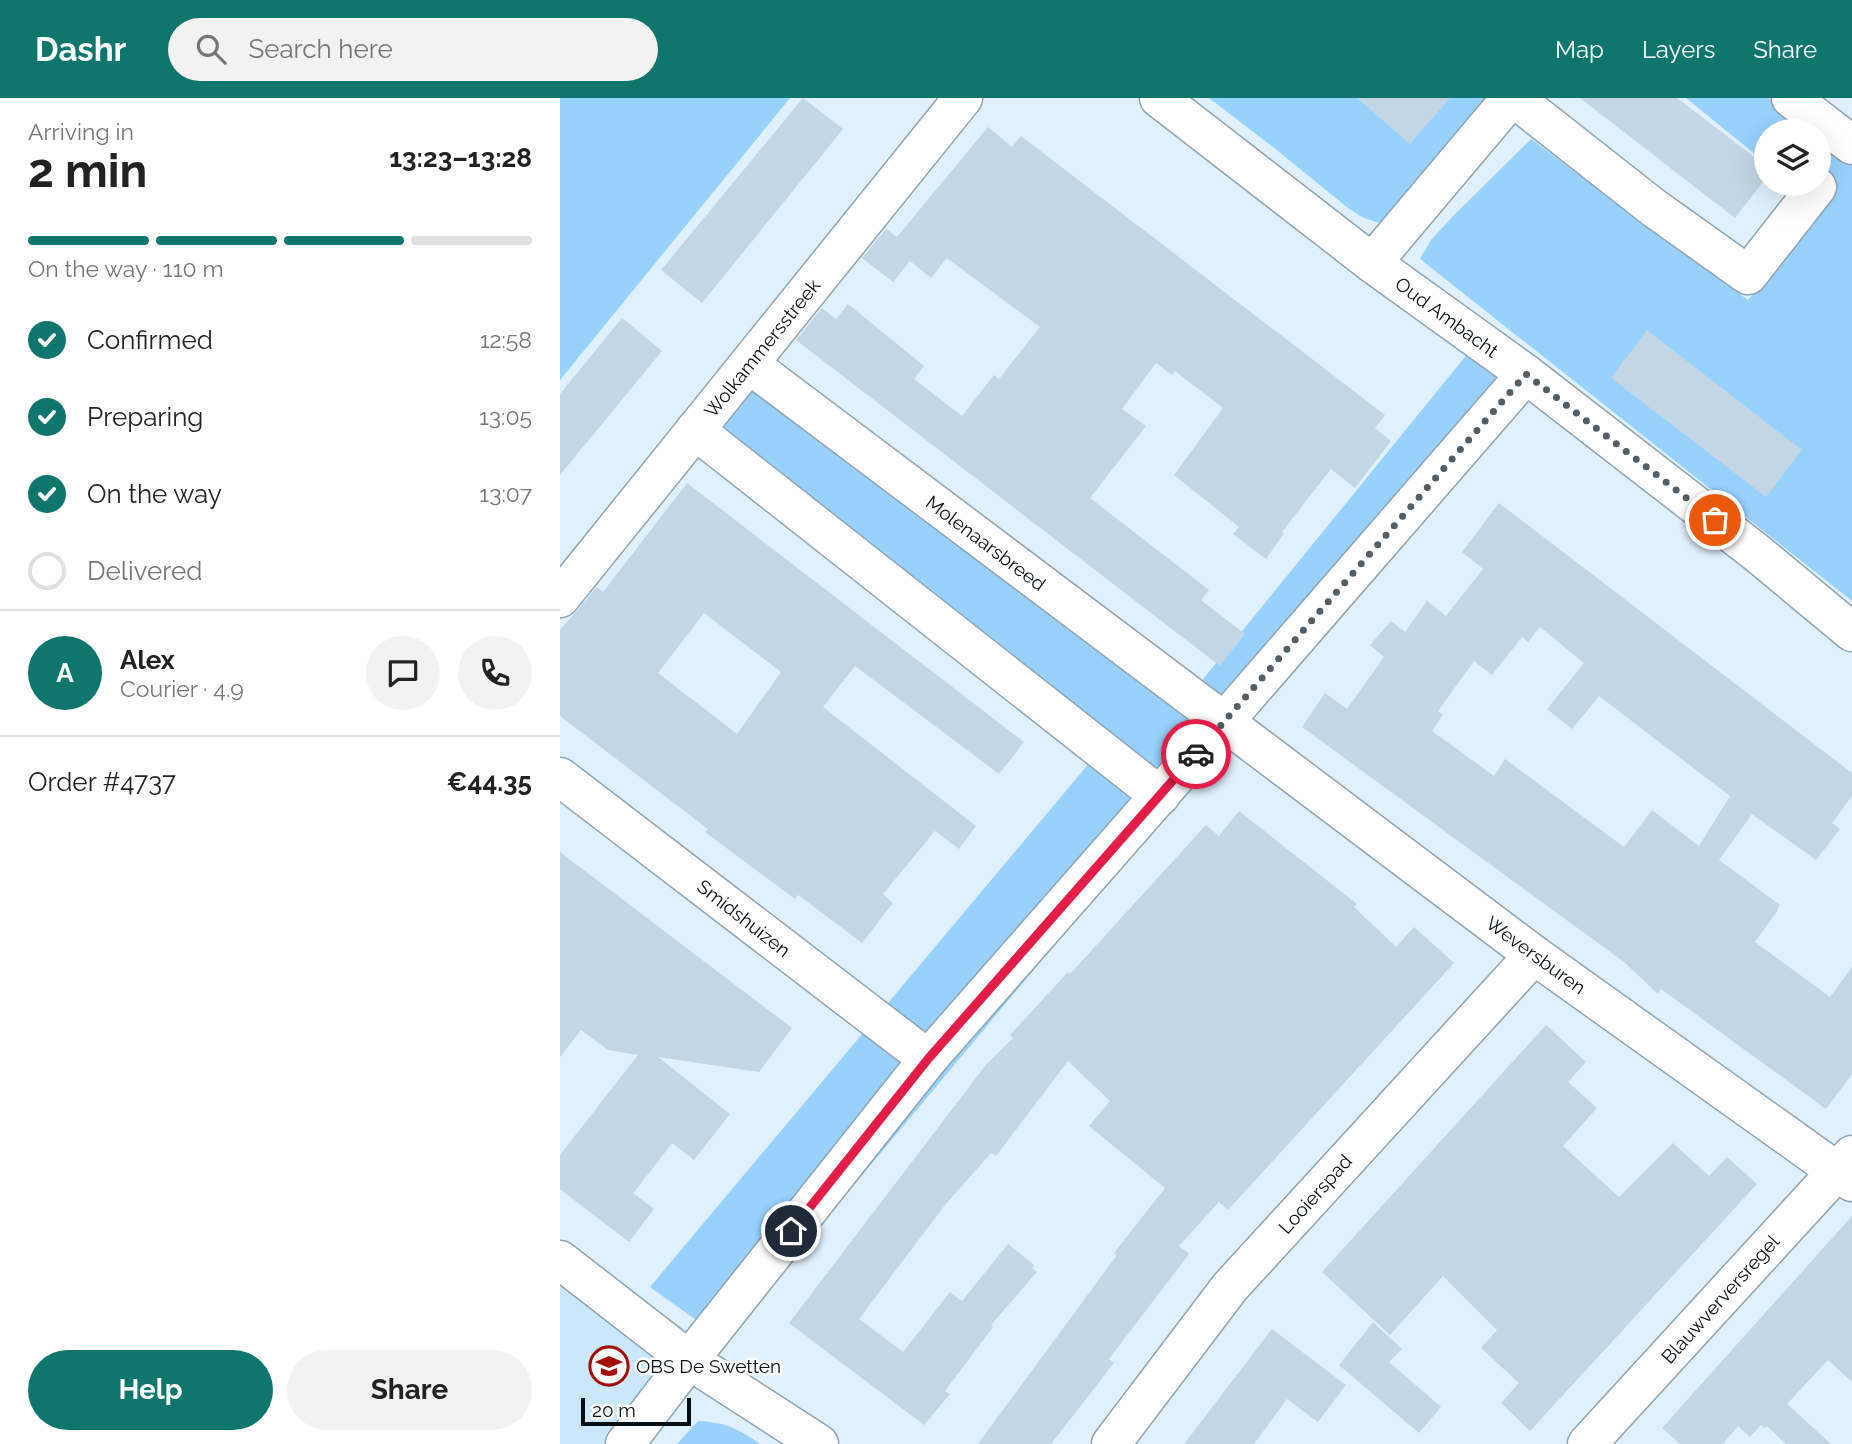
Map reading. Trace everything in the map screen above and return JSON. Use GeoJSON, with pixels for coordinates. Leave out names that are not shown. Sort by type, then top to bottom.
{"type":"FeatureCollection","features":[{"type":"Feature","properties":{"kind":"street","name":"Wolkammersstreek"},"geometry":{"type":"LineString","coordinates":[[560,597],[964,98]]}},
{"type":"Feature","properties":{"kind":"street","name":"Oud Ambacht"},"geometry":{"type":"LineString","coordinates":[[1159,98],[1372,262],[1526,374],[1757,553],[1852,632]]}},
{"type":"Feature","properties":{"kind":"street"},"geometry":{"type":"LineString","coordinates":[[1372,262],[1512,98],[1654,208],[1748,275],[1810,196]]}},
{"type":"Feature","properties":{"kind":"street"},"geometry":{"type":"LineString","coordinates":[[1791,98],[1852,145]]}},
{"type":"Feature","properties":{"kind":"street","name":"Molenaarsbreed"},"geometry":{"type":"LineString","coordinates":[[749,364],[1223,723]]}},
{"type":"Feature","properties":{"kind":"street"},"geometry":{"type":"LineString","coordinates":[[625,1444],[928,1059],[1526,374]]}},
{"type":"Feature","properties":{"kind":"street"},"geometry":{"type":"LineString","coordinates":[[695,430],[1160,796]]}},
{"type":"Feature","properties":{"kind":"street","name":"Weversburen"},"geometry":{"type":"LineString","coordinates":[[1223,723],[1534,955],[1847,1169]]}},
{"type":"Feature","properties":{"kind":"street","name":"Smidshuizen"},"geometry":{"type":"LineString","coordinates":[[560,777],[928,1059]]}},
{"type":"Feature","properties":{"kind":"street","name":"Looierspad"},"geometry":{"type":"LineString","coordinates":[[1111,1444],[1230,1287],[1534,955]]}},
{"type":"Feature","properties":{"kind":"street","name":"Blauwverversregel"},"geometry":{"type":"LineString","coordinates":[[1587,1444],[1847,1169]]}},
{"type":"Feature","properties":{"kind":"street"},"geometry":{"type":"LineString","coordinates":[[560,1260],[689,1360],[820,1444]]}},
{"type":"Feature","properties":{"kind":"shaded area"},"geometry":{"type":"Polygon","coordinates":[[[560,98],[790,98],[560,380],[560,98]]]}},
{"type":"Feature","properties":{"kind":"shaded area"},"geometry":{"type":"Polygon","coordinates":[[[1209,98],[1492,98],[1383,227],[1348,208],[1209,98]]]}},
{"type":"Feature","properties":{"kind":"shaded area"},"geometry":{"type":"Polygon","coordinates":[[[1686,98],[1768,98],[1796,119],[1754,119],[1754,153],[1686,98]]]}},
{"type":"Feature","properties":{"kind":"shaded area"},"geometry":{"type":"Polygon","coordinates":[[[1531,139],[1748,300],[1824,211],[1806,196],[1831,196],[1831,146],[1852,162],[1852,601],[1420,259],[1431,240],[1453,216],[1531,139]]]}},
{"type":"Feature","properties":{"kind":"shaded area"},"geometry":{"type":"Polygon","coordinates":[[[1469,352],[1522,392],[1240,728],[1195,689],[1469,352]]]}},
{"type":"Feature","properties":{"kind":"shaded area"},"geometry":{"type":"Polygon","coordinates":[[[748,383],[1191,722],[1200,732],[1160,773],[714,428],[748,383]]]}},
{"type":"Feature","properties":{"kind":"shaded area"},"geometry":{"type":"Polygon","coordinates":[[[1091,761],[1161,818],[724,1340],[650,1287],[1091,761]]]}},
{"type":"Feature","properties":{"kind":"shaded area","name":"OBS De Swetten"},"geometry":{"type":"Polygon","coordinates":[[[560,1285],[655,1358],[663,1375],[609,1444],[560,1444],[560,1285]]]}},
{"type":"Feature","properties":{"kind":"shaded area"},"geometry":{"type":"Polygon","coordinates":[[[698,1421],[731,1427],[760,1444],[677,1444],[698,1421]]]}},
{"type":"Feature","properties":{"kind":"building"},"geometry":{"type":"Polygon","coordinates":[[[803,98],[843,129],[702,303],[661,270],[803,98]]]}},
{"type":"Feature","properties":{"kind":"building"},"geometry":{"type":"Polygon","coordinates":[[[1357,98],[1450,98],[1410,144],[1357,98]]]}},
{"type":"Feature","properties":{"kind":"building"},"geometry":{"type":"Polygon","coordinates":[[[1580,98],[1677,98],[1754,157],[1754,193],[1735,218],[1580,98]]]}},
{"type":"Feature","properties":{"kind":"building"},"geometry":{"type":"Polygon","coordinates":[[[988,127],[1012,147],[1021,136],[1385,415],[1375,428],[1391,441],[1355,488],[1331,469],[1282,532],[1284,533],[1266,559],[1233,534],[1239,527],[1174,475],[1223,408],[1175,371],[1172,375],[1156,363],[1122,409],[1146,426],[1090,498],[1209,590],[1201,600],[1245,634],[1220,666],[796,340],[822,308],[836,319],[848,304],[924,366],[914,379],[962,416],[994,375],[999,379],[1040,327],[947,258],[931,278],[910,261],[893,282],[862,258],[886,229],[897,237],[988,127]]]}},
{"type":"Feature","properties":{"kind":"building"},"geometry":{"type":"Polygon","coordinates":[[[622,318],[662,351],[560,475],[560,394],[622,318]]]}},
{"type":"Feature","properties":{"kind":"building"},"geometry":{"type":"Polygon","coordinates":[[[1647,330],[1802,450],[1766,497],[1611,378],[1647,330]]]}},
{"type":"Feature","properties":{"kind":"building"},"geometry":{"type":"Polygon","coordinates":[[[687,483],[1024,742],[999,774],[855,666],[823,707],[976,826],[959,849],[935,831],[883,894],[893,903],[862,943],[798,895],[795,899],[705,832],[708,829],[560,716],[560,630],[597,587],[603,592],[687,483]],[[704,613],[658,673],[737,734],[781,672],[704,613]]]}},
{"type":"Feature","properties":{"kind":"building"},"geometry":{"type":"Polygon","coordinates":[[[1499,503],[1852,773],[1852,796],[1832,823],[1840,829],[1816,860],[1752,814],[1719,860],[1780,905],[1755,942],[1830,997],[1852,967],[1852,1074],[1826,1109],[1661,989],[1658,994],[1624,962],[1302,727],[1325,693],[1347,709],[1384,657],[1370,645],[1391,621],[1405,632],[1427,601],[1446,616],[1483,569],[1462,552],[1499,503]],[[1540,627],[1528,642],[1522,637],[1492,675],[1474,661],[1438,711],[1443,715],[1432,731],[1494,776],[1505,759],[1624,847],[1652,810],[1699,846],[1730,796],[1599,696],[1572,729],[1547,709],[1584,663],[1540,627]]]}},
{"type":"Feature","properties":{"kind":"building"},"geometry":{"type":"Polygon","coordinates":[[[1239,811],[1357,904],[1354,907],[1396,947],[1414,927],[1454,963],[1228,1210],[1219,1202],[1179,1246],[1189,1254],[1109,1359],[1114,1363],[1051,1444],[978,1444],[1117,1255],[1114,1253],[1165,1188],[1089,1126],[1110,1101],[1068,1061],[996,1156],[991,1153],[945,1205],[859,1319],[903,1352],[950,1292],[962,1301],[1008,1244],[1034,1265],[1032,1268],[1037,1272],[991,1325],[993,1327],[945,1391],[950,1394],[924,1425],[789,1323],[985,1066],[1013,1038],[1010,1035],[1068,972],[1070,974],[1206,825],[1219,836],[1239,811]]]}},
{"type":"Feature","properties":{"kind":"building"},"geometry":{"type":"Polygon","coordinates":[[[560,852],[792,1028],[759,1072],[658,1057],[730,1114],[694,1160],[672,1143],[633,1193],[654,1209],[629,1242],[560,1189],[560,1155],[638,1055],[608,1050],[581,1030],[560,1057],[560,852]]]}},
{"type":"Feature","properties":{"kind":"building"},"geometry":{"type":"Polygon","coordinates":[[[1546,1025],[1586,1062],[1568,1082],[1597,1108],[1563,1146],[1619,1197],[1673,1143],[1709,1176],[1727,1157],[1757,1184],[1530,1431],[1501,1403],[1519,1383],[1481,1348],[1497,1330],[1443,1276],[1390,1335],[1322,1272],[1546,1025]]]}},
{"type":"Feature","properties":{"kind":"building"},"geometry":{"type":"Polygon","coordinates":[[[1852,1216],[1852,1382],[1828,1360],[1787,1404],[1831,1444],[1786,1444],[1767,1426],[1765,1428],[1761,1425],[1750,1437],[1738,1426],[1723,1444],[1680,1444],[1662,1428],[1852,1216]]]}},
{"type":"Feature","properties":{"kind":"building"},"geometry":{"type":"Polygon","coordinates":[[[1373,1322],[1402,1349],[1389,1362],[1441,1407],[1419,1433],[1339,1365],[1373,1322]]]}},
{"type":"Feature","properties":{"kind":"building"},"geometry":{"type":"Polygon","coordinates":[[[1272,1329],[1346,1385],[1318,1422],[1287,1399],[1254,1444],[1184,1444],[1272,1329]]]}},
{"type":"Feature","properties":{"kind":"way so far"},"geometry":{"type":"LineString","coordinates":[[1196,754],[1526,374],[1715,520]]}},
{"type":"Feature","properties":{"kind":"place","name":"OBS De Swetten"},"geometry":{"type":"Point","coordinates":[609,1366]}},
{"type":"Feature","properties":{"kind":"route"},"geometry":{"type":"LineString","coordinates":[[791,1231],[928,1059],[1196,754]]}}]}
